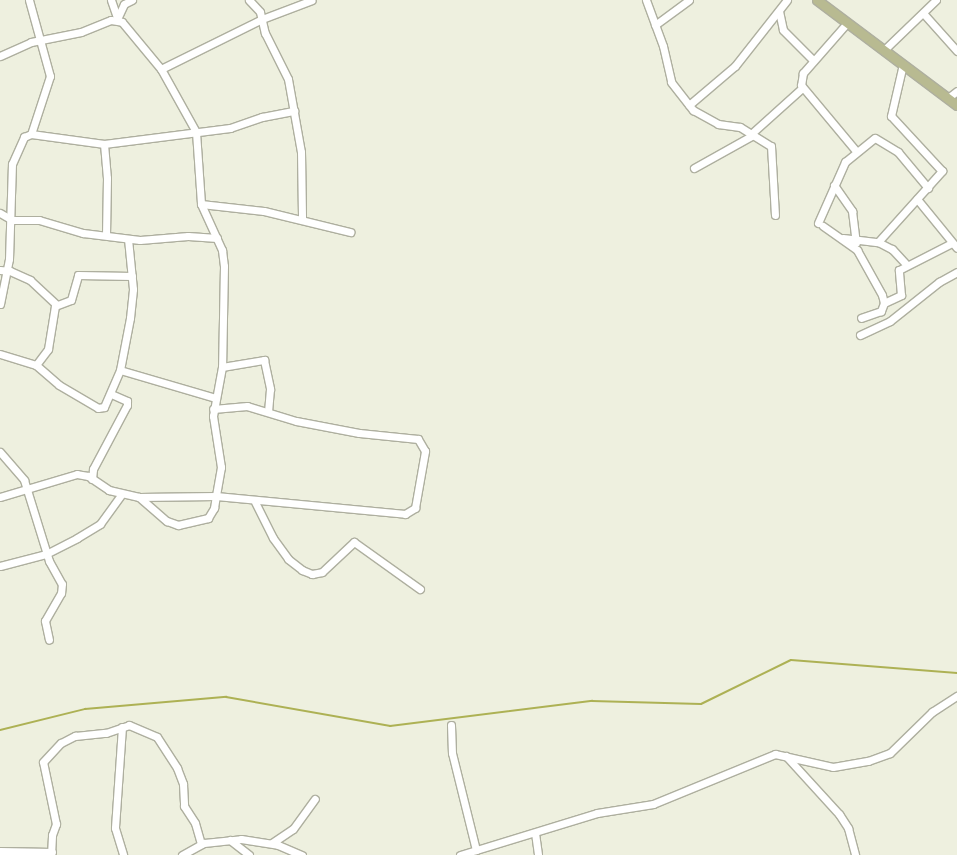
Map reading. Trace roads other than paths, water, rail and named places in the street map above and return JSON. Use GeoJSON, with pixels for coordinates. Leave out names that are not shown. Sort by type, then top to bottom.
{"type":"FeatureCollection","features":[{"type":"Feature","properties":{"kind":"main road"},"geometry":{"type":"LineString","coordinates":[[817,0],[957,104]]}},
{"type":"Feature","properties":{"kind":"street"},"geometry":{"type":"LineString","coordinates":[[0,304],[3,270],[12,220],[12,164],[20,141],[31,134],[49,83],[42,39],[28,0]]}},
{"type":"Feature","properties":{"kind":"street"},"geometry":{"type":"LineString","coordinates":[[111,0],[118,18],[161,69],[196,132],[202,204],[217,238],[224,266],[222,367],[213,409],[221,467],[214,508],[208,518],[178,525],[166,521],[139,497]]}},
{"type":"Feature","properties":{"kind":"street"},"geometry":{"type":"LineString","coordinates":[[0,56],[42,39],[81,32],[118,18],[124,4],[132,0]]}},
{"type":"Feature","properties":{"kind":"street"},"geometry":{"type":"LineString","coordinates":[[249,0],[262,19],[266,33],[288,77],[302,157],[302,219]]}},
{"type":"Feature","properties":{"kind":"street"},"geometry":{"type":"LineString","coordinates":[[161,69],[262,19],[312,0]]}},
{"type":"Feature","properties":{"kind":"street"},"geometry":{"type":"LineString","coordinates":[[646,0],[671,82],[689,104],[718,124],[734,125],[771,146],[775,215]]}},
{"type":"Feature","properties":{"kind":"street"},"geometry":{"type":"LineString","coordinates":[[655,25],[689,0]]}},
{"type":"Feature","properties":{"kind":"street"},"geometry":{"type":"LineString","coordinates":[[689,104],[735,66],[787,0]]}},
{"type":"Feature","properties":{"kind":"street"},"geometry":{"type":"LineString","coordinates":[[884,50],[936,0]]}},
{"type":"Feature","properties":{"kind":"street"},"geometry":{"type":"LineString","coordinates":[[779,11],[783,30],[813,60]]}},
{"type":"Feature","properties":{"kind":"street"},"geometry":{"type":"LineString","coordinates":[[923,13],[957,51]]}},
{"type":"Feature","properties":{"kind":"street"},"geometry":{"type":"LineString","coordinates":[[847,23],[801,76],[802,88],[827,112],[839,133],[856,151]]}},
{"type":"Feature","properties":{"kind":"street"},"geometry":{"type":"LineString","coordinates":[[878,242],[940,176],[941,168],[891,116],[903,64]]}},
{"type":"Feature","properties":{"kind":"street"},"geometry":{"type":"LineString","coordinates":[[694,168],[752,134],[802,88]]}},
{"type":"Feature","properties":{"kind":"street"},"geometry":{"type":"LineString","coordinates":[[948,98],[957,91]]}},
{"type":"Feature","properties":{"kind":"street"},"geometry":{"type":"LineString","coordinates":[[31,134],[104,144],[230,128],[262,117],[294,111]]}},
{"type":"Feature","properties":{"kind":"street"},"geometry":{"type":"LineString","coordinates":[[857,250],[843,238],[821,224],[834,185],[845,162],[856,151],[870,140],[880,140],[898,152],[928,188]]}},
{"type":"Feature","properties":{"kind":"street"},"geometry":{"type":"LineString","coordinates":[[104,144],[107,178],[106,234]]}},
{"type":"Feature","properties":{"kind":"street"},"geometry":{"type":"LineString","coordinates":[[834,185],[843,193],[852,211],[857,250],[884,303]]}},
{"type":"Feature","properties":{"kind":"street"},"geometry":{"type":"LineString","coordinates":[[861,318],[876,315],[884,303],[901,296],[898,274],[907,264],[955,245],[917,200]]}},
{"type":"Feature","properties":{"kind":"street"},"geometry":{"type":"LineString","coordinates":[[202,204],[242,207],[302,219],[350,232]]}},
{"type":"Feature","properties":{"kind":"street"},"geometry":{"type":"LineString","coordinates":[[0,213],[12,220],[39,220],[83,233],[106,234],[128,239],[217,238]]}},
{"type":"Feature","properties":{"kind":"street"},"geometry":{"type":"LineString","coordinates":[[843,238],[878,242],[892,249],[907,264]]}},
{"type":"Feature","properties":{"kind":"street"},"geometry":{"type":"LineString","coordinates":[[0,354],[36,365],[59,385],[98,408],[104,407],[120,370],[132,302],[132,276],[128,239]]}},
{"type":"Feature","properties":{"kind":"street"},"geometry":{"type":"LineString","coordinates":[[3,270],[30,280],[56,304]]}},
{"type":"Feature","properties":{"kind":"street"},"geometry":{"type":"LineString","coordinates":[[860,335],[890,320],[939,282],[957,272]]}},
{"type":"Feature","properties":{"kind":"street"},"geometry":{"type":"LineString","coordinates":[[56,304],[71,300],[77,277],[82,273],[132,276]]}},
{"type":"Feature","properties":{"kind":"street"},"geometry":{"type":"LineString","coordinates":[[36,365],[48,349],[56,304]]}},
{"type":"Feature","properties":{"kind":"street"},"geometry":{"type":"LineString","coordinates":[[222,367],[264,360],[270,389],[268,411]]}},
{"type":"Feature","properties":{"kind":"street"},"geometry":{"type":"LineString","coordinates":[[120,370],[216,398]]}},
{"type":"Feature","properties":{"kind":"street"},"geometry":{"type":"LineString","coordinates":[[92,479],[93,468],[127,405],[127,401],[111,394]]}},
{"type":"Feature","properties":{"kind":"street"},"geometry":{"type":"LineString","coordinates":[[0,497],[26,487],[70,475],[83,474],[102,487],[122,494],[139,497],[216,496],[255,502],[410,514],[418,499],[426,451],[418,439],[359,434],[296,421],[268,411],[238,406],[213,409]]}},
{"type":"Feature","properties":{"kind":"street"},"geometry":{"type":"LineString","coordinates":[[0,452],[22,476],[46,554],[62,589],[45,621],[48,640]]}},
{"type":"Feature","properties":{"kind":"street"},"geometry":{"type":"LineString","coordinates":[[0,566],[46,554],[100,524],[122,494]]}},
{"type":"Feature","properties":{"kind":"street"},"geometry":{"type":"LineString","coordinates":[[255,502],[273,538],[288,559],[302,570],[312,574],[322,572],[354,542],[420,589]]}},
{"type":"Feature","properties":{"kind":"street"},"geometry":{"type":"LineString","coordinates":[[460,855],[475,852],[597,813],[653,804],[763,758],[786,755],[833,767],[868,761],[890,753],[932,712],[957,696]]}},
{"type":"Feature","properties":{"kind":"street"},"geometry":{"type":"LineString","coordinates":[[0,851],[52,853],[52,834],[56,824],[42,768],[43,762],[61,744],[75,736],[106,733],[122,726],[132,725],[157,737],[178,769],[183,784],[184,806],[195,823],[201,844]]}},
{"type":"Feature","properties":{"kind":"street"},"geometry":{"type":"LineString","coordinates":[[122,726],[114,831],[122,855]]}},
{"type":"Feature","properties":{"kind":"street"},"geometry":{"type":"LineString","coordinates":[[451,726],[452,753],[475,852]]}},
{"type":"Feature","properties":{"kind":"street"},"geometry":{"type":"LineString","coordinates":[[786,755],[839,814],[848,828],[855,855]]}},
{"type":"Feature","properties":{"kind":"street"},"geometry":{"type":"LineString","coordinates":[[272,843],[293,829],[315,799]]}},
{"type":"Feature","properties":{"kind":"street"},"geometry":{"type":"LineString","coordinates":[[535,833],[538,855]]}},
{"type":"Feature","properties":{"kind":"street"},"geometry":{"type":"LineString","coordinates":[[230,840],[249,855]]}},
{"type":"Feature","properties":{"kind":"street"},"geometry":{"type":"LineString","coordinates":[[182,855],[201,844],[230,840],[272,843],[302,855]]}},
{"type":"Feature","properties":{"kind":"waterway"},"geometry":{"type":"LineString","coordinates":[[0,730],[85,709],[226,697],[390,726],[592,701],[701,704],[791,660],[957,673]]}}]}
